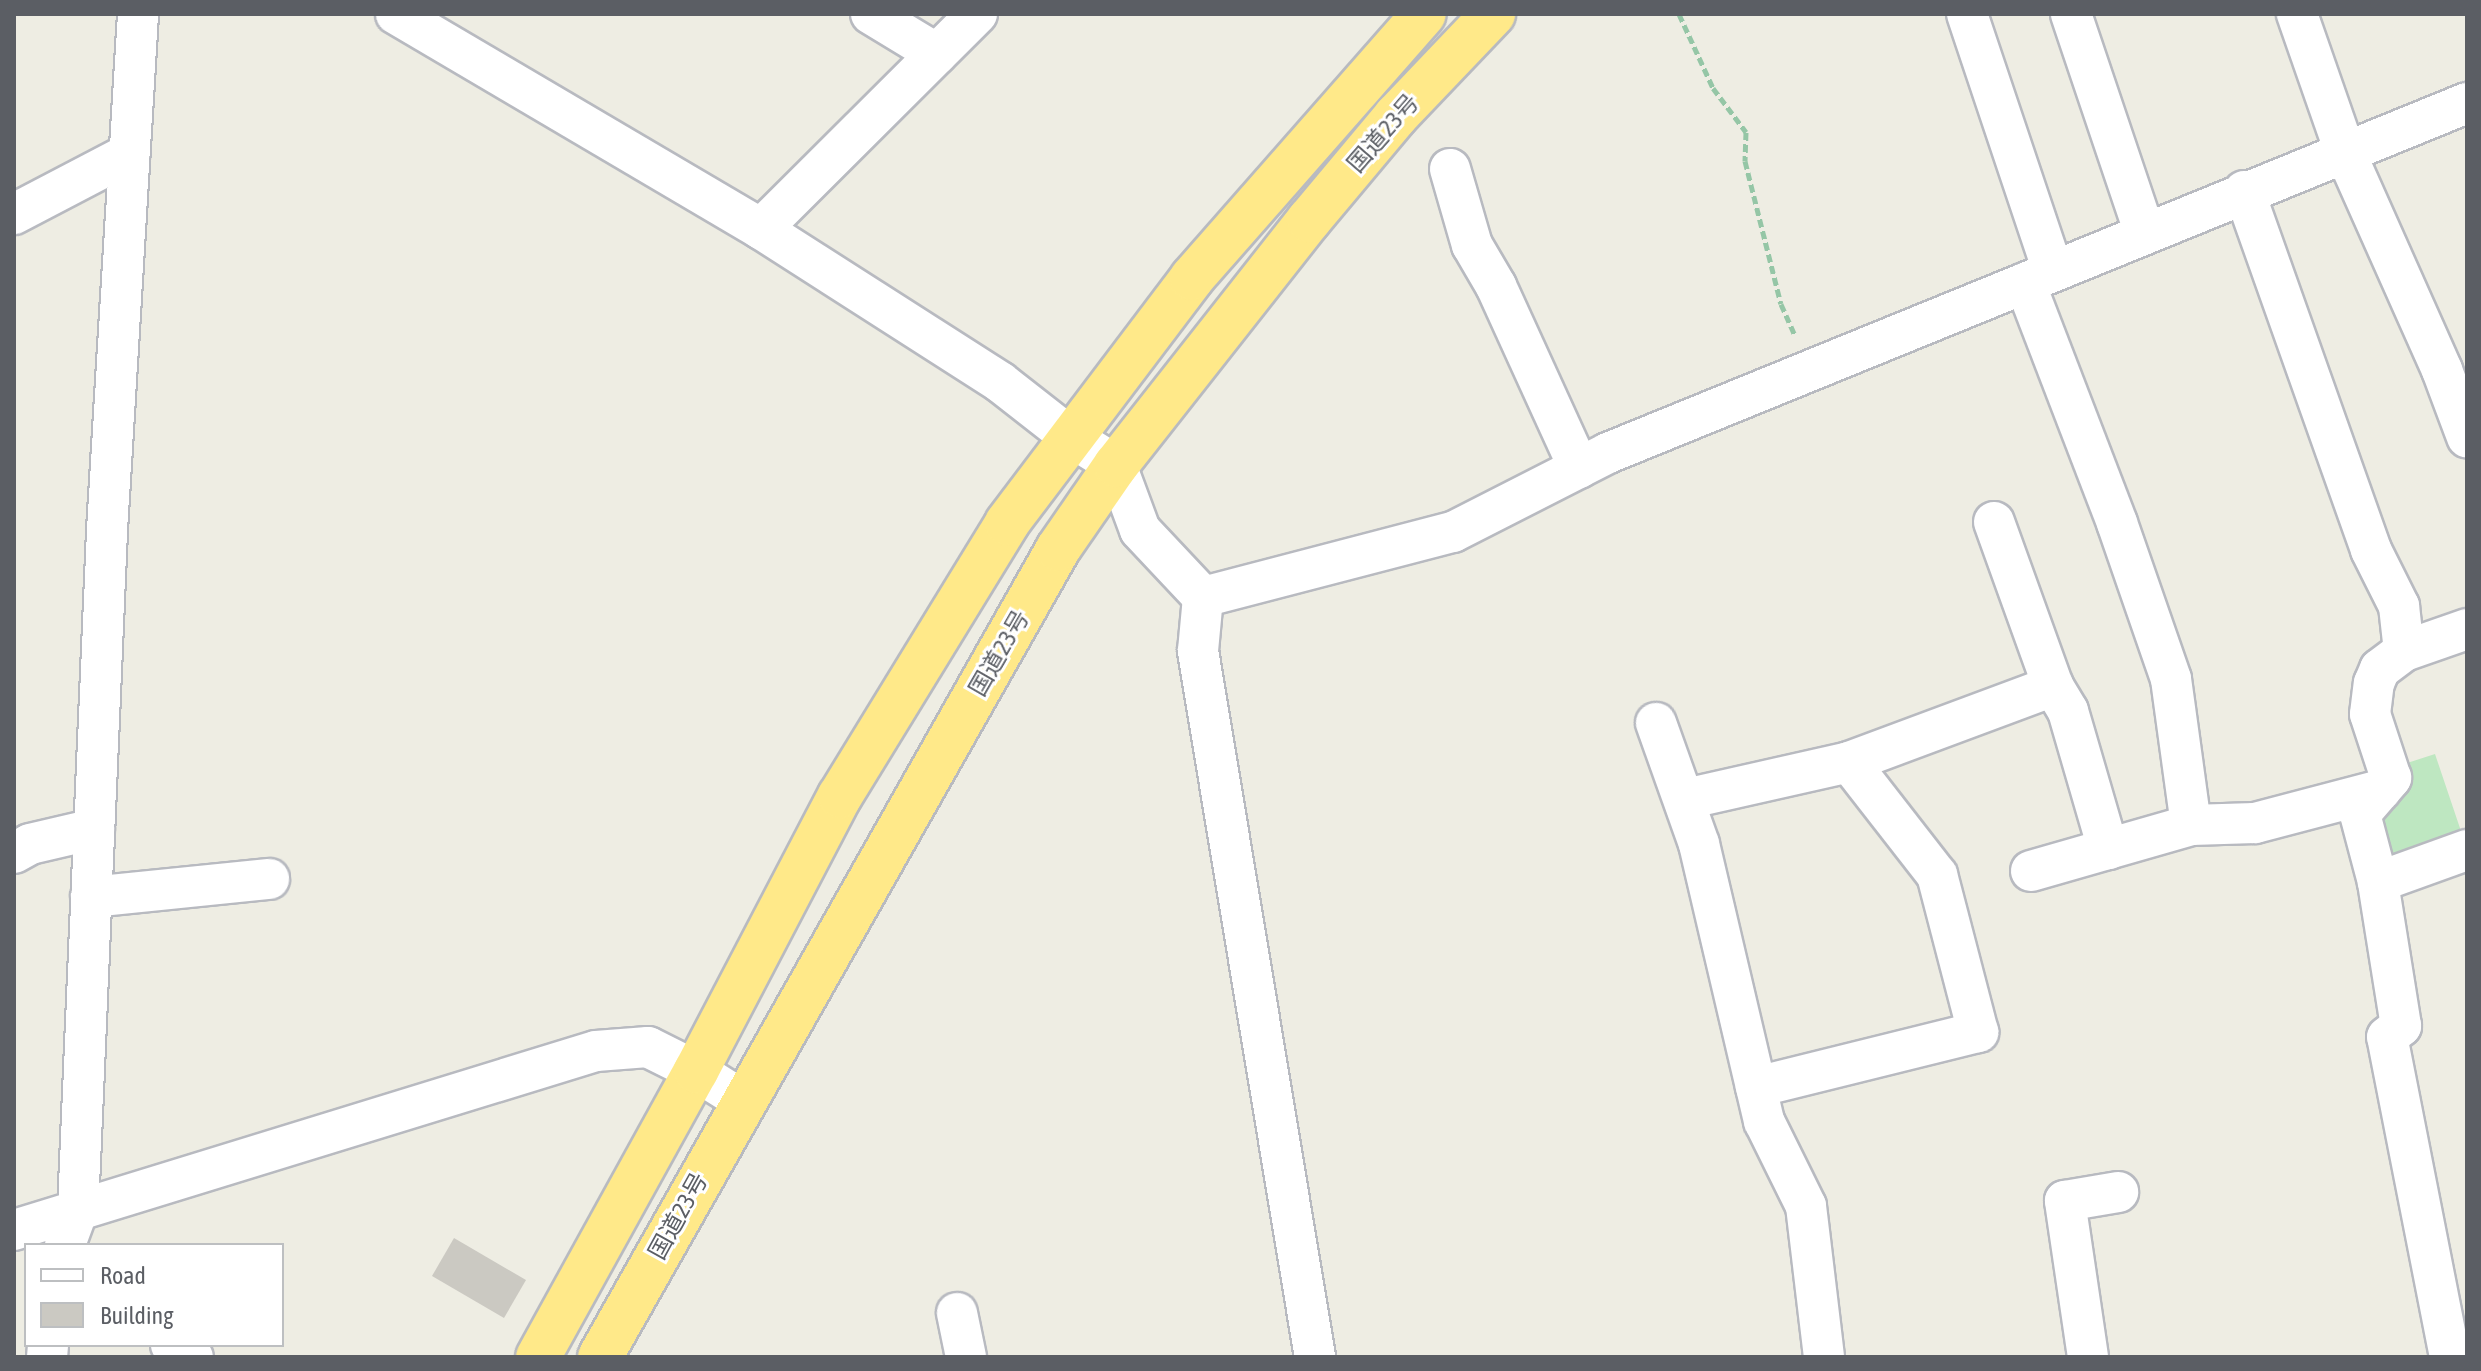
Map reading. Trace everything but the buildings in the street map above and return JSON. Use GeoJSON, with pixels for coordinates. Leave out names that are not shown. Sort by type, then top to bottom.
{"type":"FeatureCollection","features":[{"type":"Feature","properties":{"kind":"highway","name":"国道23号"},"geometry":{"type":"LineString","coordinates":[[538,1357],[696,1071],[840,796],[1007,523],[1069,436],[1192,278],[1424,14]]}},
{"type":"Feature","properties":{"kind":"highway","name":"国道23号"},"geometry":{"type":"LineString","coordinates":[[600,1357],[742,1100],[1058,549],[1116,465],[1318,208],[1396,116],[1493,14]]}},
{"type":"Feature","properties":{"kind":"street"},"geometry":{"type":"LineString","coordinates":[[71,1227],[138,14]]}},
{"type":"Feature","properties":{"kind":"street"},"geometry":{"type":"LineString","coordinates":[[396,14],[761,229],[1000,382],[1069,436],[1116,465],[1140,530],[1203,597],[1198,651],[1315,1357]]}},
{"type":"Feature","properties":{"kind":"street"},"geometry":{"type":"LineString","coordinates":[[871,14],[937,54]]}},
{"type":"Feature","properties":{"kind":"street"},"geometry":{"type":"LineString","coordinates":[[761,229],[977,14]]}},
{"type":"Feature","properties":{"kind":"street"},"geometry":{"type":"LineString","coordinates":[[1967,14],[2039,277],[2117,523],[2171,679],[2191,825]]}},
{"type":"Feature","properties":{"kind":"street"},"geometry":{"type":"LineString","coordinates":[[2071,14],[2145,234]]}},
{"type":"Feature","properties":{"kind":"street"},"geometry":{"type":"LineString","coordinates":[[2297,14],[2345,152],[2442,370],[2467,437]]}},
{"type":"Feature","properties":{"kind":"street"},"geometry":{"type":"LineString","coordinates":[[1203,597],[1453,532],[1579,468],[1810,370],[2244,191],[2467,103]]}},
{"type":"Feature","properties":{"kind":"street"},"geometry":{"type":"LineString","coordinates":[[14,214],[129,154]]}},
{"type":"Feature","properties":{"kind":"street"},"geometry":{"type":"LineString","coordinates":[[1450,169],[1472,245],[1496,286],[1579,468]]}},
{"type":"Feature","properties":{"kind":"street"},"geometry":{"type":"LineString","coordinates":[[2244,191],[2371,550],[2399,606],[2404,651]]}},
{"type":"Feature","properties":{"kind":"street"},"geometry":{"type":"LineString","coordinates":[[1994,522],[2053,686],[2068,711],[2108,849]]}},
{"type":"Feature","properties":{"kind":"street"},"geometry":{"type":"LineString","coordinates":[[2450,1357],[2387,1037],[2401,1026],[2378,882],[2360,814],[2391,778],[2370,714],[2374,683],[2380,669],[2404,651],[2467,629]]}},
{"type":"Feature","properties":{"kind":"street"},"geometry":{"type":"LineString","coordinates":[[1685,799],[1849,762],[2053,686]]}},
{"type":"Feature","properties":{"kind":"street"},"geometry":{"type":"LineString","coordinates":[[1656,723],[1699,844],[1764,1121],[1806,1206],[1824,1357]]}},
{"type":"Feature","properties":{"kind":"street"},"geometry":{"type":"LineString","coordinates":[[1756,1087],[1978,1032],[1937,875],[1849,762]]}},
{"type":"Feature","properties":{"kind":"street"},"geometry":{"type":"LineString","coordinates":[[2031,871],[2191,825],[2229,827],[2255,823],[2381,790]]}},
{"type":"Feature","properties":{"kind":"street"},"geometry":{"type":"LineString","coordinates":[[14,853],[30,844],[94,829]]}},
{"type":"Feature","properties":{"kind":"street"},"geometry":{"type":"LineString","coordinates":[[2378,882],[2467,850]]}},
{"type":"Feature","properties":{"kind":"street"},"geometry":{"type":"LineString","coordinates":[[91,897],[269,879]]}},
{"type":"Feature","properties":{"kind":"street"},"geometry":{"type":"LineString","coordinates":[[14,1230],[71,1227],[596,1051],[648,1047],[696,1071],[742,1100]]}},
{"type":"Feature","properties":{"kind":"street"},"geometry":{"type":"LineString","coordinates":[[2088,1357],[2065,1201],[2118,1192]]}},
{"type":"Feature","properties":{"kind":"street"},"geometry":{"type":"LineString","coordinates":[[957,1313],[966,1357]]}},
{"type":"Feature","properties":{"kind":"street"},"geometry":{"type":"LineString","coordinates":[[175,1347],[193,1357]]}},
{"type":"Feature","properties":{"kind":"path"},"geometry":{"type":"LineString","coordinates":[[1679,14],[1713,88],[1746,132],[1745,161],[1768,256],[1781,304],[1810,370]]}},
{"type":"Feature","properties":{"kind":"green space"},"geometry":{"type":"Polygon","coordinates":[[[2435,754],[2464,840],[2402,863],[2381,850],[2374,832],[2407,785],[2404,764],[2435,754]]]}}]}
